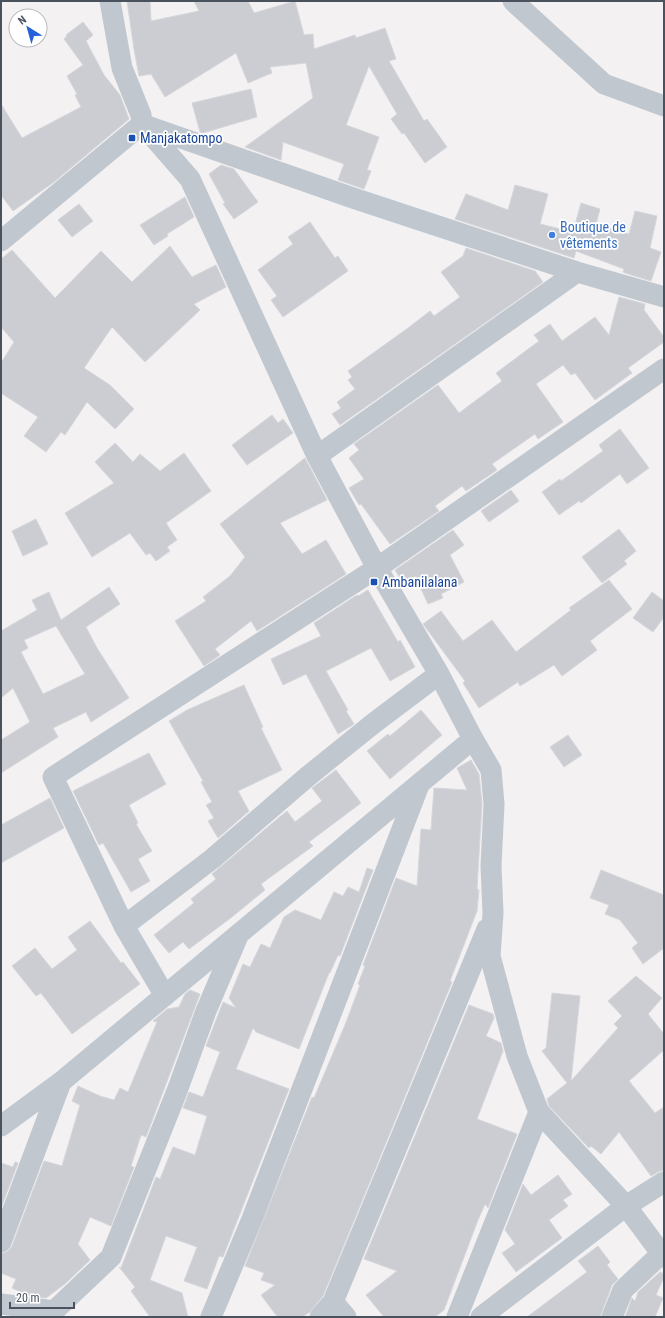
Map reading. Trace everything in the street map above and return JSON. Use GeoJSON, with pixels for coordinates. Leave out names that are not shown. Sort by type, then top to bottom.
{"type":"FeatureCollection","features":[{"type":"Feature","properties":{"kind":"street"},"geometry":{"type":"LineString","coordinates":[[110,1],[122,68],[141,116],[142,124],[190,179],[317,456],[377,568],[439,674],[491,770],[494,804],[491,866],[493,913],[490,956],[516,1056],[539,1112],[626,1206],[663,1255],[623,1290],[612,1317]]}},
{"type":"Feature","properties":{"kind":"street"},"geometry":{"type":"LineString","coordinates":[[513,1],[604,84],[664,106]]}},
{"type":"Feature","properties":{"kind":"street"},"geometry":{"type":"LineString","coordinates":[[1,241],[142,124]]}},
{"type":"Feature","properties":{"kind":"street"},"geometry":{"type":"LineString","coordinates":[[142,124],[353,198],[577,272],[664,297]]}},
{"type":"Feature","properties":{"kind":"street"},"geometry":{"type":"LineString","coordinates":[[317,456],[577,272]]}},
{"type":"Feature","properties":{"kind":"street"},"geometry":{"type":"LineString","coordinates":[[165,996],[124,926],[53,777],[377,568],[664,368]]}},
{"type":"Feature","properties":{"kind":"street"},"geometry":{"type":"LineString","coordinates":[[124,926],[212,859],[307,777],[374,723],[439,674]]}},
{"type":"Feature","properties":{"kind":"street"},"geometry":{"type":"LineString","coordinates":[[1,1126],[61,1082],[473,739]]}},
{"type":"Feature","properties":{"kind":"street"},"geometry":{"type":"LineString","coordinates":[[211,1317],[252,1219],[420,784]]}},
{"type":"Feature","properties":{"kind":"street"},"geometry":{"type":"LineString","coordinates":[[333,1312],[493,913]]}},
{"type":"Feature","properties":{"kind":"street"},"geometry":{"type":"LineString","coordinates":[[1,1304],[63,1314],[111,1257],[177,1091],[206,1011],[240,932]]}},
{"type":"Feature","properties":{"kind":"street"},"geometry":{"type":"LineString","coordinates":[[1,1242],[61,1082]]}},
{"type":"Feature","properties":{"kind":"street"},"geometry":{"type":"LineString","coordinates":[[457,1317],[539,1112]]}},
{"type":"Feature","properties":{"kind":"street"},"geometry":{"type":"LineString","coordinates":[[482,1317],[626,1206],[664,1182]]}},
{"type":"Feature","properties":{"kind":"building"},"geometry":{"type":"Polygon","coordinates":[[[127,1],[150,1],[151,21],[199,11],[194,1],[248,1],[254,13],[295,1],[304,35],[313,34],[314,49],[355,35],[356,38],[385,28],[396,59],[389,61],[424,121],[427,119],[447,147],[425,163],[404,133],[402,134],[391,119],[397,114],[369,66],[346,125],[379,137],[367,170],[371,171],[364,189],[338,180],[344,164],[283,142],[281,160],[245,147],[313,98],[306,63],[270,67],[272,73],[248,83],[236,53],[165,97],[151,74],[139,76],[127,1]]]}},
{"type":"Feature","properties":{"kind":"building"},"geometry":{"type":"Polygon","coordinates":[[[83,22],[93,35],[86,41],[104,75],[120,95],[129,119],[54,182],[13,211],[1,195],[1,104],[22,138],[81,107],[75,95],[77,94],[67,76],[83,65],[64,39],[67,36],[66,35],[83,22]]]}},
{"type":"Feature","properties":{"kind":"building"},"geometry":{"type":"Polygon","coordinates":[[[251,89],[257,117],[203,133],[200,132],[192,103],[251,89]]]}},
{"type":"Feature","properties":{"kind":"building"},"geometry":{"type":"Polygon","coordinates":[[[221,165],[234,169],[258,202],[234,219],[223,204],[225,203],[209,174],[221,165]]]}},
{"type":"Feature","properties":{"kind":"building"},"geometry":{"type":"Polygon","coordinates":[[[515,185],[548,194],[540,224],[573,232],[581,203],[600,209],[596,224],[629,234],[635,211],[657,216],[650,248],[661,252],[651,281],[625,273],[623,272],[624,269],[576,251],[574,258],[455,219],[466,194],[508,210],[515,185]]]}},
{"type":"Feature","properties":{"kind":"building"},"geometry":{"type":"Polygon","coordinates":[[[185,197],[194,217],[167,234],[168,236],[154,245],[140,225],[185,197]]]}},
{"type":"Feature","properties":{"kind":"building"},"geometry":{"type":"Polygon","coordinates":[[[79,204],[93,221],[72,237],[58,220],[79,204]]]}},
{"type":"Feature","properties":{"kind":"building"},"geometry":{"type":"Polygon","coordinates":[[[310,222],[335,258],[338,256],[348,271],[283,317],[271,300],[277,296],[258,270],[293,244],[288,237],[310,222]]]}},
{"type":"Feature","properties":{"kind":"building"},"geometry":{"type":"Polygon","coordinates":[[[170,246],[192,277],[216,265],[226,287],[194,304],[200,310],[145,362],[112,327],[84,368],[110,385],[134,409],[115,429],[87,402],[65,435],[61,432],[46,452],[24,436],[38,417],[1,393],[1,363],[14,342],[1,327],[1,259],[12,250],[55,298],[101,251],[132,282],[170,246]]]}},
{"type":"Feature","properties":{"kind":"building"},"geometry":{"type":"Polygon","coordinates":[[[466,248],[535,271],[543,282],[340,425],[332,414],[341,408],[337,402],[355,389],[348,380],[352,377],[348,371],[430,311],[434,316],[460,297],[441,272],[463,256],[466,248]]]}},
{"type":"Feature","properties":{"kind":"building"},"geometry":{"type":"Polygon","coordinates":[[[619,297],[645,304],[644,310],[664,337],[664,342],[628,368],[632,373],[595,400],[575,373],[571,375],[563,365],[536,384],[563,422],[538,439],[535,434],[492,464],[497,470],[466,491],[462,486],[435,506],[439,511],[390,544],[361,504],[359,505],[349,488],[364,479],[349,458],[359,450],[354,444],[438,385],[459,413],[502,381],[496,373],[539,341],[534,335],[550,324],[562,341],[595,317],[609,335],[619,297]]]}},
{"type":"Feature","properties":{"kind":"building"},"geometry":{"type":"Polygon","coordinates":[[[272,415],[278,423],[283,419],[293,433],[247,465],[232,445],[272,415]]]}},
{"type":"Feature","properties":{"kind":"building"},"geometry":{"type":"Polygon","coordinates":[[[620,429],[649,468],[627,484],[620,474],[581,503],[579,501],[559,515],[542,492],[560,479],[561,481],[603,451],[599,445],[620,429]]]}},
{"type":"Feature","properties":{"kind":"building"},"geometry":{"type":"Polygon","coordinates":[[[115,443],[133,462],[140,454],[160,471],[184,453],[211,491],[166,523],[177,540],[167,547],[170,551],[156,561],[150,553],[146,555],[130,533],[92,557],[65,513],[114,483],[95,462],[115,443]]]}},
{"type":"Feature","properties":{"kind":"building"},"geometry":{"type":"Polygon","coordinates":[[[305,458],[327,500],[280,523],[302,554],[326,540],[346,574],[257,631],[251,621],[215,649],[220,655],[204,666],[175,621],[206,601],[203,597],[230,576],[245,557],[220,524],[305,458]]]}},
{"type":"Feature","properties":{"kind":"building"},"geometry":{"type":"Polygon","coordinates":[[[511,490],[519,501],[489,522],[481,511],[511,490]]]}},
{"type":"Feature","properties":{"kind":"building"},"geometry":{"type":"Polygon","coordinates":[[[36,519],[48,544],[23,556],[12,531],[36,519]]]}},
{"type":"Feature","properties":{"kind":"building"},"geometry":{"type":"Polygon","coordinates":[[[619,529],[636,551],[624,561],[627,564],[602,583],[582,557],[619,529]]]}},
{"type":"Feature","properties":{"kind":"building"},"geometry":{"type":"Polygon","coordinates":[[[453,530],[464,545],[450,555],[464,582],[441,594],[443,598],[428,604],[415,576],[404,584],[395,570],[453,530]]]}},
{"type":"Feature","properties":{"kind":"building"},"geometry":{"type":"Polygon","coordinates":[[[609,580],[632,609],[590,641],[597,650],[562,676],[554,665],[520,686],[518,682],[479,708],[463,683],[465,681],[423,624],[441,611],[463,641],[492,620],[516,652],[571,610],[569,608],[609,580]]]}},
{"type":"Feature","properties":{"kind":"building"},"geometry":{"type":"Polygon","coordinates":[[[109,587],[120,604],[86,627],[97,648],[129,698],[91,722],[86,712],[53,728],[58,737],[1,773],[1,740],[30,722],[13,688],[1,698],[1,631],[37,610],[32,600],[49,592],[61,620],[109,587]],[[56,626],[24,640],[28,648],[21,652],[43,694],[85,674],[56,626]]]}},
{"type":"Feature","properties":{"kind":"building"},"geometry":{"type":"Polygon","coordinates":[[[368,590],[398,642],[400,640],[415,667],[390,681],[371,648],[326,671],[348,710],[346,711],[354,724],[338,734],[306,674],[283,685],[271,659],[321,636],[314,623],[357,595],[358,596],[368,590]]]}},
{"type":"Feature","properties":{"kind":"building"},"geometry":{"type":"Polygon","coordinates":[[[652,592],[664,601],[664,617],[653,632],[633,618],[652,592]]]}},
{"type":"Feature","properties":{"kind":"building"},"geometry":{"type":"Polygon","coordinates":[[[244,685],[263,727],[261,728],[282,770],[238,791],[249,811],[218,838],[208,821],[214,818],[206,805],[212,802],[201,782],[203,781],[169,721],[187,710],[244,685]]]}},
{"type":"Feature","properties":{"kind":"building"},"geometry":{"type":"Polygon","coordinates":[[[421,710],[442,735],[390,779],[367,751],[388,734],[390,736],[421,710]]]}},
{"type":"Feature","properties":{"kind":"building"},"geometry":{"type":"Polygon","coordinates":[[[568,735],[582,755],[564,767],[550,747],[568,735]]]}},
{"type":"Feature","properties":{"kind":"building"},"geometry":{"type":"Polygon","coordinates":[[[149,753],[166,784],[129,805],[138,823],[136,824],[152,851],[138,859],[150,881],[131,892],[103,843],[99,845],[73,791],[149,753]]]}},
{"type":"Feature","properties":{"kind":"building"},"geometry":{"type":"Polygon","coordinates":[[[471,760],[479,774],[482,804],[477,911],[450,981],[452,982],[323,1296],[310,1312],[302,1317],[280,1317],[276,1315],[261,1295],[275,1285],[261,1280],[264,1273],[245,1266],[312,1097],[314,1098],[345,1025],[360,985],[358,984],[365,966],[363,965],[396,878],[417,886],[421,829],[431,830],[434,788],[467,790],[457,768],[471,760]]]}},
{"type":"Feature","properties":{"kind":"building"},"geometry":{"type":"Polygon","coordinates":[[[336,770],[361,803],[309,842],[313,846],[261,884],[265,890],[232,917],[189,949],[183,942],[169,953],[154,935],[194,903],[191,899],[216,879],[212,874],[287,811],[295,822],[322,801],[312,788],[336,770]]]}},
{"type":"Feature","properties":{"kind":"building"},"geometry":{"type":"Polygon","coordinates":[[[50,798],[64,828],[1,863],[1,825],[50,798]]]}},
{"type":"Feature","properties":{"kind":"building"},"geometry":{"type":"Polygon","coordinates":[[[367,868],[373,870],[340,956],[338,955],[329,973],[299,1049],[256,1032],[253,1028],[236,1069],[289,1089],[223,1257],[219,1256],[207,1289],[184,1281],[197,1247],[166,1236],[150,1280],[182,1293],[188,1317],[150,1317],[131,1291],[135,1287],[119,1267],[121,1268],[156,1177],[160,1179],[173,1147],[195,1155],[207,1116],[183,1108],[189,1092],[203,1097],[220,1052],[206,1046],[223,1002],[236,1008],[229,998],[243,964],[250,967],[261,944],[270,948],[284,917],[295,910],[321,920],[334,892],[343,896],[348,887],[359,892],[367,868]]]}},
{"type":"Feature","properties":{"kind":"building"},"geometry":{"type":"Polygon","coordinates":[[[601,870],[664,895],[664,948],[643,964],[632,948],[638,943],[620,920],[605,914],[609,905],[590,898],[601,870]]]}},
{"type":"Feature","properties":{"kind":"building"},"geometry":{"type":"Polygon","coordinates":[[[90,921],[121,963],[123,962],[140,984],[72,1034],[41,993],[36,996],[12,966],[35,948],[52,969],[77,950],[68,937],[90,921]]]}},
{"type":"Feature","properties":{"kind":"building"},"geometry":{"type":"Polygon","coordinates":[[[636,976],[662,998],[648,1014],[664,1034],[664,1050],[629,1081],[655,1113],[664,1107],[664,1170],[651,1176],[619,1132],[601,1154],[591,1146],[589,1148],[549,1106],[547,1099],[567,1083],[542,1051],[546,1048],[552,993],[580,996],[571,1081],[618,1028],[614,1024],[622,1016],[608,1001],[636,976]]]}},
{"type":"Feature","properties":{"kind":"building"},"geometry":{"type":"Polygon","coordinates":[[[190,990],[200,994],[146,1137],[141,1135],[131,1166],[134,1167],[111,1226],[90,1217],[78,1244],[90,1260],[66,1283],[46,1298],[30,1296],[12,1288],[16,1279],[1,1273],[1,1254],[8,1251],[12,1246],[44,1161],[62,1166],[80,1105],[72,1101],[78,1086],[100,1096],[114,1100],[120,1088],[128,1092],[157,1022],[153,1021],[167,1009],[179,1007],[185,994],[190,990]]]}},
{"type":"Feature","properties":{"kind":"building"},"geometry":{"type":"Polygon","coordinates":[[[469,1005],[493,1014],[494,1018],[486,1036],[501,1043],[503,1051],[477,1119],[517,1134],[488,1208],[485,1204],[478,1220],[444,1310],[435,1317],[384,1317],[366,1295],[397,1271],[364,1259],[469,1005]]]}},
{"type":"Feature","properties":{"kind":"building"},"geometry":{"type":"Polygon","coordinates":[[[15,1162],[18,1163],[1,1208],[1,1163],[13,1167],[15,1162]]]}},
{"type":"Feature","properties":{"kind":"building"},"geometry":{"type":"Polygon","coordinates":[[[558,1175],[572,1194],[563,1200],[568,1206],[549,1220],[562,1238],[516,1272],[502,1253],[515,1244],[505,1230],[523,1184],[531,1195],[558,1175]]]}},
{"type":"Feature","properties":{"kind":"building"},"geometry":{"type":"Polygon","coordinates":[[[598,1246],[610,1262],[607,1265],[618,1279],[612,1285],[600,1317],[527,1317],[587,1272],[578,1261],[598,1246]]]}},
{"type":"Feature","properties":{"kind":"building"},"geometry":{"type":"Polygon","coordinates":[[[660,1272],[664,1274],[664,1277],[656,1295],[663,1298],[655,1317],[625,1317],[632,1298],[635,1301],[638,1292],[660,1272]]]}},
{"type":"Feature","properties":{"kind":"place","name":"Manjakatompo"},"geometry":{"type":"Point","coordinates":[132,138]}},
{"type":"Feature","properties":{"kind":"place","name":"Boutique de vêtements"},"geometry":{"type":"Point","coordinates":[552,235]}},
{"type":"Feature","properties":{"kind":"place","name":"Ambanilalana"},"geometry":{"type":"Point","coordinates":[374,582]}}]}
